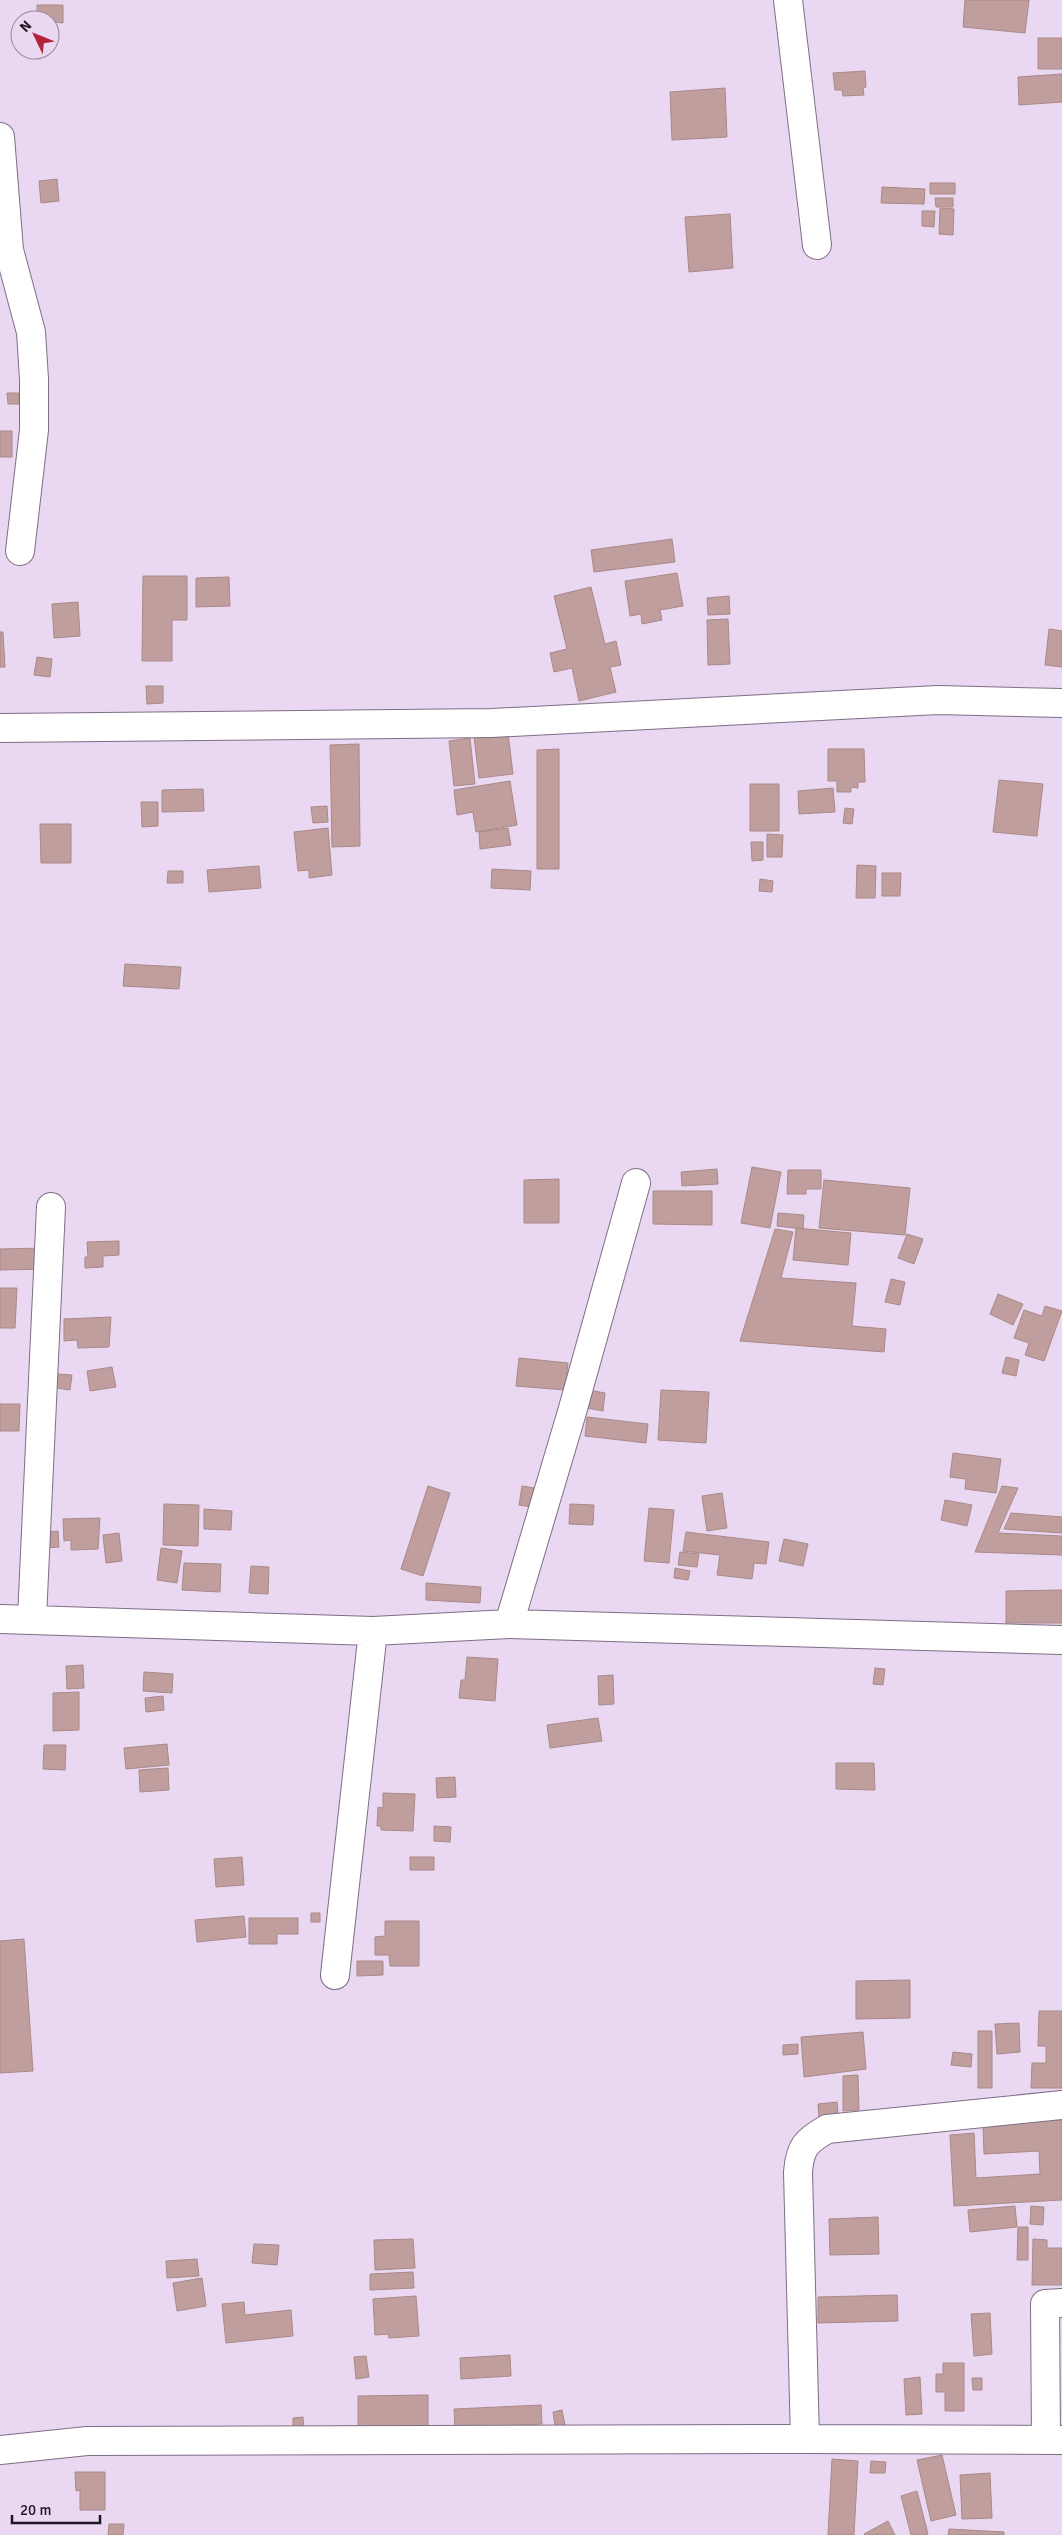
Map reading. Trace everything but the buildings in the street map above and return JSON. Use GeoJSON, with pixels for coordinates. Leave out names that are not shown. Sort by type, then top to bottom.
{"type":"FeatureCollection","features":[{"type":"Feature","properties":{"kind":"street"},"geometry":{"type":"LineString","coordinates":[[788,0],[817,245]]}},
{"type":"Feature","properties":{"kind":"street"},"geometry":{"type":"LineString","coordinates":[[0,137],[9,250],[31,332],[34,379],[34,430],[20,550]]}},
{"type":"Feature","properties":{"kind":"street"},"geometry":{"type":"LineString","coordinates":[[0,728],[492,723],[938,700],[1062,703]]}},
{"type":"Feature","properties":{"kind":"street"},"geometry":{"type":"LineString","coordinates":[[509,1624],[572,1412],[636,1183]]}},
{"type":"Feature","properties":{"kind":"street"},"geometry":{"type":"LineString","coordinates":[[32,1618],[51,1207]]}},
{"type":"Feature","properties":{"kind":"street"},"geometry":{"type":"LineString","coordinates":[[0,1618],[372,1631],[509,1624],[1062,1640]]}},
{"type":"Feature","properties":{"kind":"street"},"geometry":{"type":"LineString","coordinates":[[335,1975],[372,1631]]}},
{"type":"Feature","properties":{"kind":"street"},"geometry":{"type":"LineString","coordinates":[[805,2439],[798,2172],[800,2154],[810,2139],[827,2129],[1062,2104]]}},
{"type":"Feature","properties":{"kind":"street"},"geometry":{"type":"LineString","coordinates":[[0,2450],[87,2441],[1054,2440],[1045,2304],[1062,2303]]}}]}
